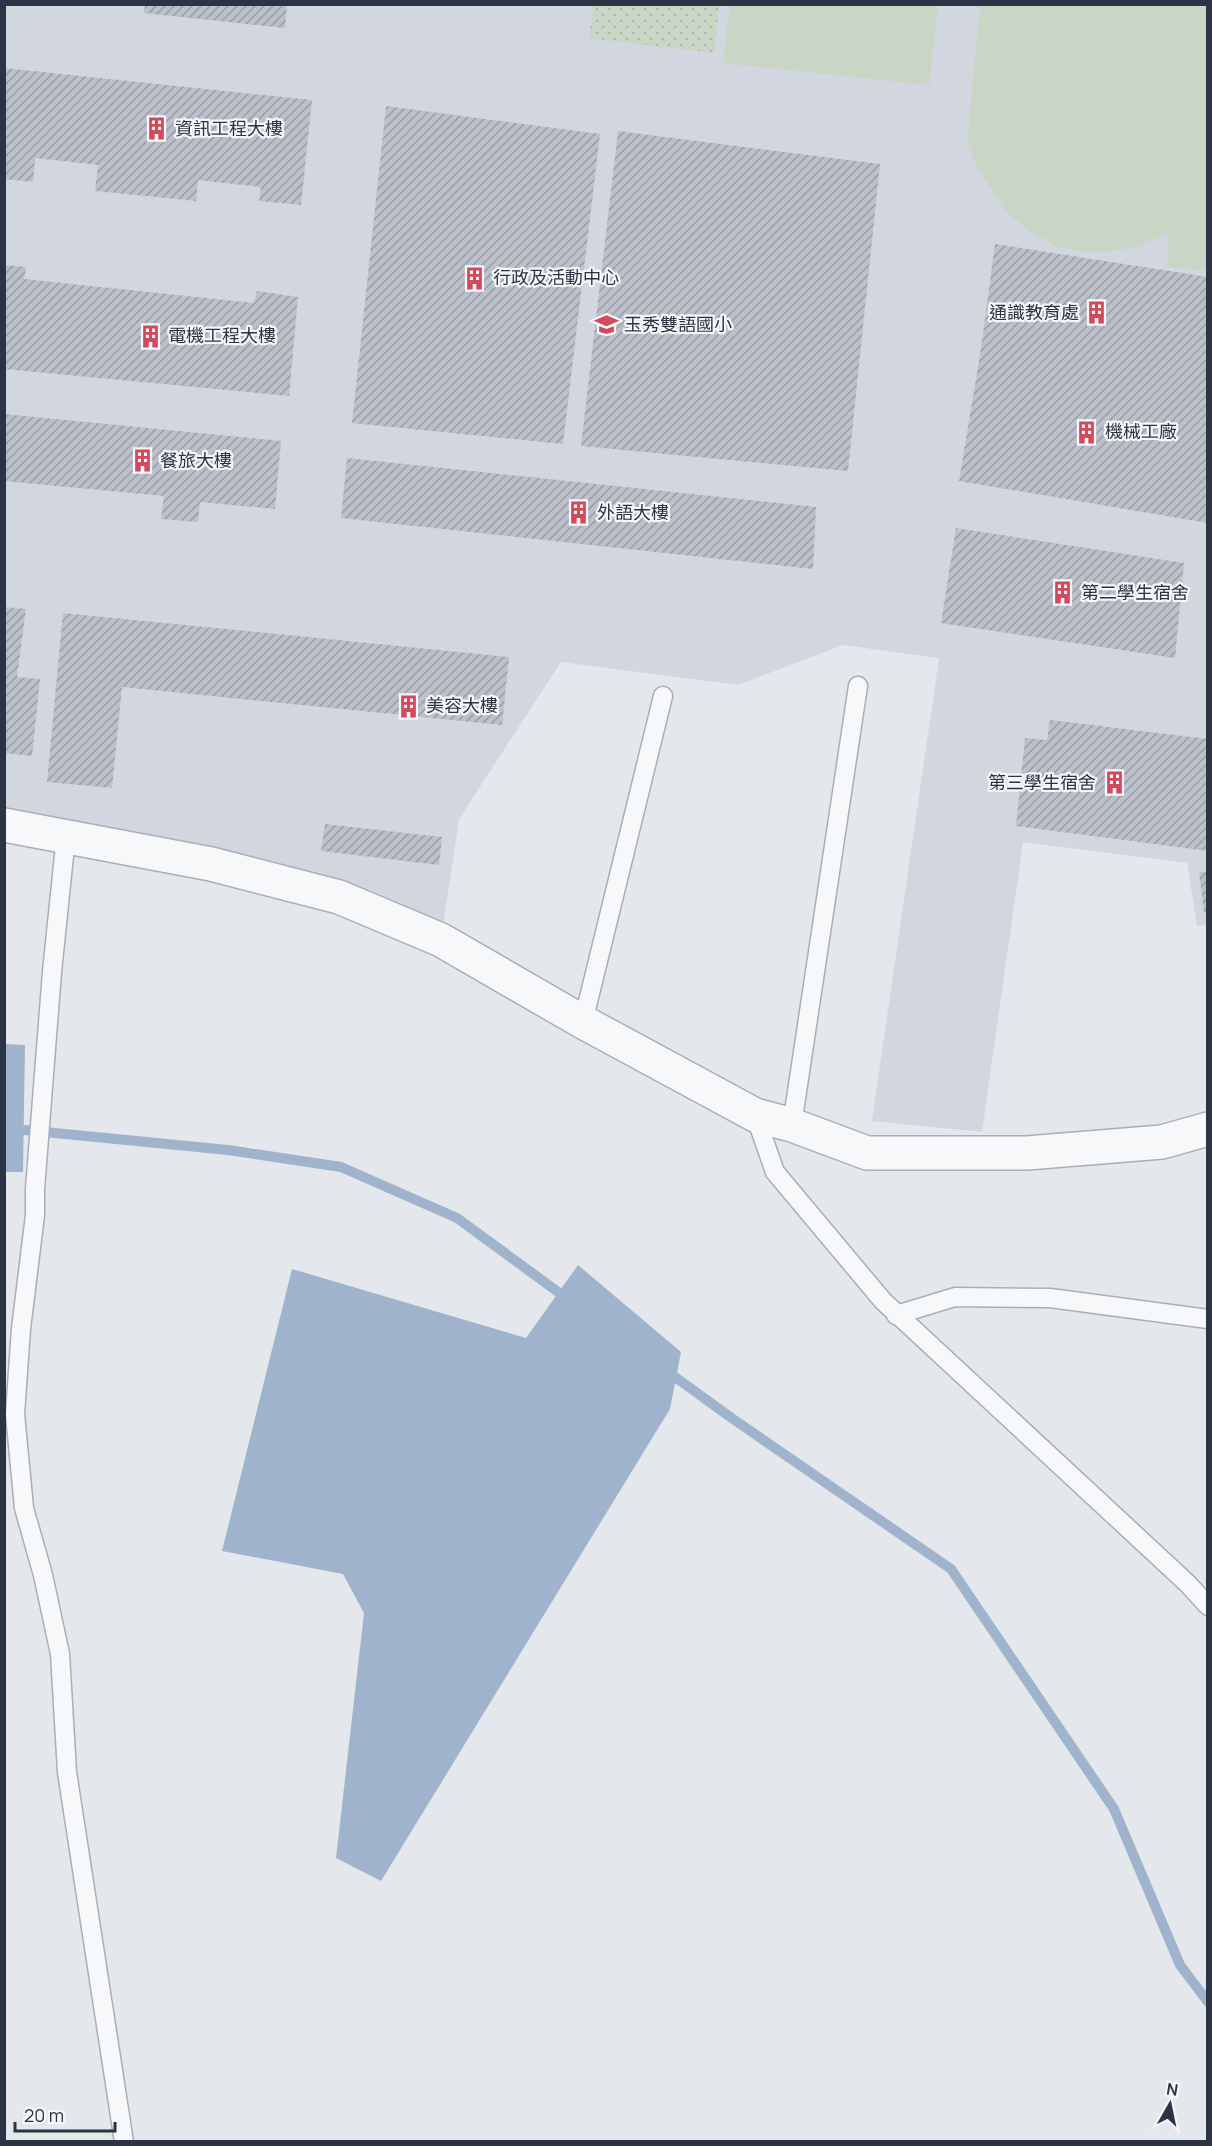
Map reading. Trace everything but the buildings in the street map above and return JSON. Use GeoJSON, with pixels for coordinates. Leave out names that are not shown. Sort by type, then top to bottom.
{"type":"FeatureCollection","features":[{"type":"Feature","properties":{"kind":"street"},"geometry":{"type":"LineString","coordinates":[[4,825],[211,864],[339,897],[441,940],[583,1022],[755,1115],[792,1125],[867,1153],[1028,1153],[1162,1142],[1208,1129]]}},
{"type":"Feature","properties":{"kind":"lane"},"geometry":{"type":"LineString","coordinates":[[792,1125],[858,687]]}},
{"type":"Feature","properties":{"kind":"lane"},"geometry":{"type":"LineString","coordinates":[[583,1022],[663,696]]}},
{"type":"Feature","properties":{"kind":"lane"},"geometry":{"type":"LineString","coordinates":[[66,836],[52,972],[35,1189],[35,1215],[21,1329],[15,1414],[24,1508],[43,1575],[60,1654],[67,1772],[124,2142]]}},
{"type":"Feature","properties":{"kind":"lane"},"geometry":{"type":"LineString","coordinates":[[755,1115],[775,1172],[883,1301],[1188,1584],[1208,1606]]}},
{"type":"Feature","properties":{"kind":"lane"},"geometry":{"type":"LineString","coordinates":[[896,1315],[954,1297],[1050,1298],[1208,1318]]}},
{"type":"Feature","properties":{"kind":"shaded area","name":"玉秀雙語國小"},"geometry":{"type":"Polygon","coordinates":[[[4,5],[1207,5],[1207,925],[1197,926],[1187,863],[1023,842],[982,1132],[872,1121],[939,658],[843,645],[738,685],[561,662],[459,819],[441,940],[5,825],[4,5]]]}},
{"type":"Feature","properties":{"kind":"green space"},"geometry":{"type":"Polygon","coordinates":[[[594,4],[719,5],[714,53],[589,38],[594,4]]]}},
{"type":"Feature","properties":{"kind":"green space"},"geometry":{"type":"Polygon","coordinates":[[[730,5],[938,5],[929,85],[723,63],[730,5]]]}},
{"type":"Feature","properties":{"kind":"green space"},"geometry":{"type":"Polygon","coordinates":[[[980,5],[1207,5],[1207,271],[1167,267],[1169,233],[1137,247],[1106,252],[1084,252],[1058,247],[1029,231],[1005,211],[978,169],[967,144],[980,5]]]}},
{"type":"Feature","properties":{"kind":"water"},"geometry":{"type":"Polygon","coordinates":[[[5,1044],[25,1045],[23,1172],[5,1172],[5,1044]]]}},
{"type":"Feature","properties":{"kind":"water"},"geometry":{"type":"Polygon","coordinates":[[[578,1265],[681,1352],[670,1409],[381,1881],[336,1858],[364,1613],[343,1574],[222,1551],[292,1269],[526,1338],[578,1265]]]}},
{"type":"Feature","properties":{"kind":"waterway"},"geometry":{"type":"LineString","coordinates":[[4,1128],[228,1150],[341,1167],[457,1218],[569,1300]]}},
{"type":"Feature","properties":{"kind":"waterway"},"geometry":{"type":"LineString","coordinates":[[664,1369],[951,1569],[1114,1809],[1180,1965],[1208,2002]]}},
{"type":"Feature","properties":{"kind":"place","name":"資訊工程大樓"},"geometry":{"type":"Point","coordinates":[157,129]}},
{"type":"Feature","properties":{"kind":"place","name":"行政及活動中心"},"geometry":{"type":"Point","coordinates":[475,278]}},
{"type":"Feature","properties":{"kind":"place","name":"通識教育處"},"geometry":{"type":"Point","coordinates":[1097,313]}},
{"type":"Feature","properties":{"kind":"place","name":"玉秀雙語國小"},"geometry":{"type":"Point","coordinates":[606,325]}},
{"type":"Feature","properties":{"kind":"place","name":"電機工程大樓"},"geometry":{"type":"Point","coordinates":[150,336]}},
{"type":"Feature","properties":{"kind":"place","name":"機械工廠"},"geometry":{"type":"Point","coordinates":[1087,432]}},
{"type":"Feature","properties":{"kind":"place","name":"餐旅大樓"},"geometry":{"type":"Point","coordinates":[142,461]}},
{"type":"Feature","properties":{"kind":"place","name":"外語大樓"},"geometry":{"type":"Point","coordinates":[579,513]}},
{"type":"Feature","properties":{"kind":"place","name":"第二學生宿舍"},"geometry":{"type":"Point","coordinates":[1063,593]}},
{"type":"Feature","properties":{"kind":"place","name":"美容大樓"},"geometry":{"type":"Point","coordinates":[408,706]}},
{"type":"Feature","properties":{"kind":"place","name":"第三學生宿舍"},"geometry":{"type":"Point","coordinates":[1114,783]}}]}
